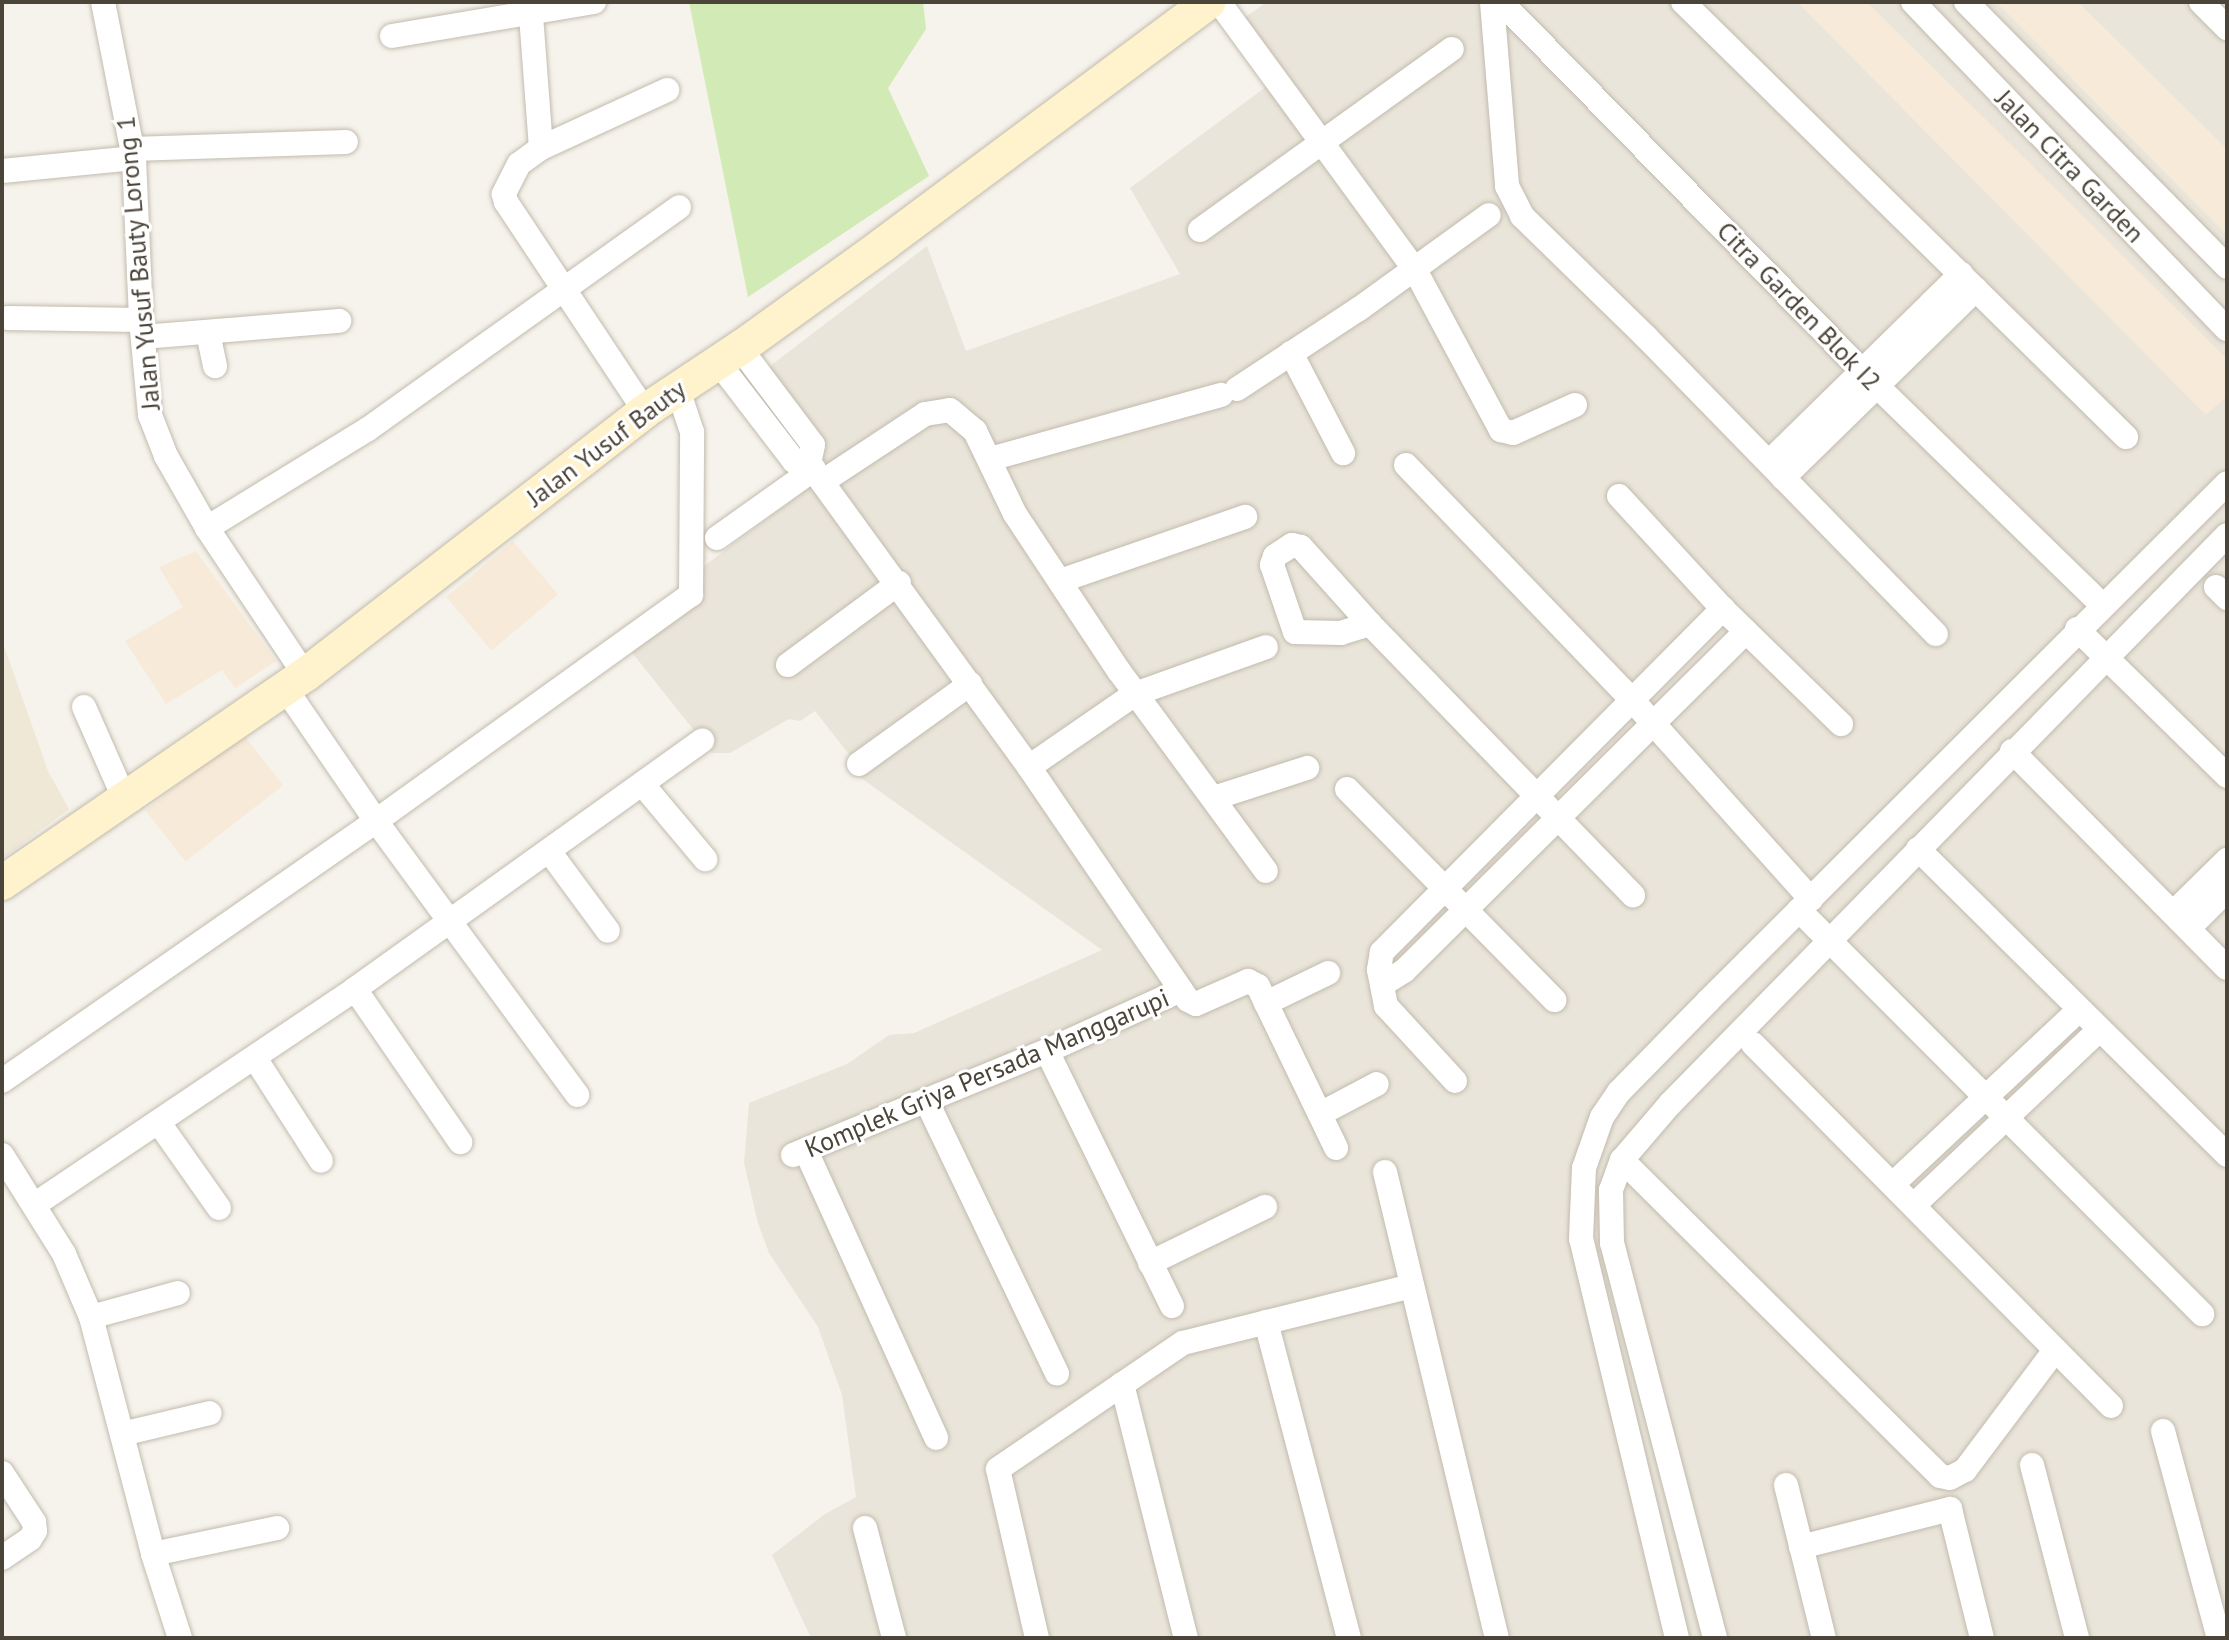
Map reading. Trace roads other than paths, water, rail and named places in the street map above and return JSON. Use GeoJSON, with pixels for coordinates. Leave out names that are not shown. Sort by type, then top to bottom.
{"type":"FeatureCollection","features":[{"type":"Feature","properties":{"kind":"street","name":"Jalan Yusuf Bauty Lorong 1"},"geometry":{"type":"LineString","coordinates":[[103,2],[133,154],[142,329],[150,415],[155,433],[376,821],[451,919],[577,1095]]}},
{"type":"Feature","properties":{"kind":"street"},"geometry":{"type":"LineString","coordinates":[[392,36],[531,7],[594,2]]}},
{"type":"Feature","properties":{"kind":"street","name":"Jalan Yusuf Bauty"},"geometry":{"type":"LineString","coordinates":[[2,883],[295,682],[677,387],[729,355],[1209,2]]}},
{"type":"Feature","properties":{"kind":"street"},"geometry":{"type":"LineString","coordinates":[[1219,2],[1319,143],[1414,268],[1501,430],[1513,433],[1575,405]]}},
{"type":"Feature","properties":{"kind":"street"},"geometry":{"type":"LineString","coordinates":[[1492,2],[1511,200],[1522,216],[1936,634]]}},
{"type":"Feature","properties":{"kind":"street","name":"Citra Garden Blok I2"},"geometry":{"type":"LineString","coordinates":[[1501,2],[1870,378],[2102,605]]}},
{"type":"Feature","properties":{"kind":"street"},"geometry":{"type":"LineString","coordinates":[[1683,2],[2126,437]]}},
{"type":"Feature","properties":{"kind":"street","name":"Jalan Citra Garden"},"geometry":{"type":"LineString","coordinates":[[1913,2],[2227,329]]}},
{"type":"Feature","properties":{"kind":"street","name":"Jalan Citra Garden"},"geometry":{"type":"LineString","coordinates":[[1966,2],[2227,267]]}},
{"type":"Feature","properties":{"kind":"street"},"geometry":{"type":"LineString","coordinates":[[2201,2],[2226,25]]}},
{"type":"Feature","properties":{"kind":"street"},"geometry":{"type":"LineString","coordinates":[[531,7],[541,148]]}},
{"type":"Feature","properties":{"kind":"street"},"geometry":{"type":"LineString","coordinates":[[1200,230],[1452,49]]}},
{"type":"Feature","properties":{"kind":"street"},"geometry":{"type":"LineString","coordinates":[[645,411],[504,194],[519,164],[541,148],[667,90]]}},
{"type":"Feature","properties":{"kind":"street"},"geometry":{"type":"LineString","coordinates":[[2,171],[133,154],[346,142]]}},
{"type":"Feature","properties":{"kind":"street"},"geometry":{"type":"LineString","coordinates":[[207,528],[368,429],[679,207]]}},
{"type":"Feature","properties":{"kind":"street"},"geometry":{"type":"LineString","coordinates":[[990,459],[1229,392],[1291,353],[1489,215]]}},
{"type":"Feature","properties":{"kind":"street"},"geometry":{"type":"LineString","coordinates":[[1776,470],[1968,281]]}},
{"type":"Feature","properties":{"kind":"street"},"geometry":{"type":"LineString","coordinates":[[8,318],[208,333],[339,321]]}},
{"type":"Feature","properties":{"kind":"street"},"geometry":{"type":"LineString","coordinates":[[208,333],[215,366]]}},
{"type":"Feature","properties":{"kind":"street"},"geometry":{"type":"LineString","coordinates":[[1291,353],[1343,453]]}},
{"type":"Feature","properties":{"kind":"street"},"geometry":{"type":"LineString","coordinates":[[729,355],[794,461],[815,472],[899,583],[1181,990],[1196,1004],[1248,981],[1254,982],[1336,1148]]}},
{"type":"Feature","properties":{"kind":"street"},"geometry":{"type":"LineString","coordinates":[[2,1081],[376,821],[691,595],[692,432],[677,387]]}},
{"type":"Feature","properties":{"kind":"street"},"geometry":{"type":"LineString","coordinates":[[717,538],[815,472],[925,414],[950,410],[975,431],[1015,514],[1135,694],[1266,871]]}},
{"type":"Feature","properties":{"kind":"street"},"geometry":{"type":"LineString","coordinates":[[1406,465],[1653,723],[1805,904],[1830,941],[2202,1314]]}},
{"type":"Feature","properties":{"kind":"street"},"geometry":{"type":"LineString","coordinates":[[1677,1638],[1581,1239],[1584,1168],[1598,1128],[1610,1105],[1805,904],[2077,629],[2227,483]]}},
{"type":"Feature","properties":{"kind":"street"},"geometry":{"type":"LineString","coordinates":[[1619,496],[1723,609],[1841,724]]}},
{"type":"Feature","properties":{"kind":"street"},"geometry":{"type":"LineString","coordinates":[[1060,581],[1245,517]]}},
{"type":"Feature","properties":{"kind":"street"},"geometry":{"type":"LineString","coordinates":[[1715,1638],[1612,1243],[1611,1190],[1622,1160],[1670,1104],[2012,751],[2227,535]]}},
{"type":"Feature","properties":{"kind":"street"},"geometry":{"type":"LineString","coordinates":[[788,665],[899,583]]}},
{"type":"Feature","properties":{"kind":"street"},"geometry":{"type":"LineString","coordinates":[[1455,1081],[1390,1013],[1379,970],[1382,952],[1634,702],[1723,609]]}},
{"type":"Feature","properties":{"kind":"street"},"geometry":{"type":"LineString","coordinates":[[1370,624],[1633,895]]}},
{"type":"Feature","properties":{"kind":"street"},"geometry":{"type":"LineString","coordinates":[[2077,629],[2107,655],[2227,776]]}},
{"type":"Feature","properties":{"kind":"street"},"geometry":{"type":"LineString","coordinates":[[1383,984],[1404,971],[1557,815],[1746,631]]}},
{"type":"Feature","properties":{"kind":"street"},"geometry":{"type":"LineString","coordinates":[[1029,767],[1135,694],[1266,647]]}},
{"type":"Feature","properties":{"kind":"street"},"geometry":{"type":"LineString","coordinates":[[859,764],[970,684]]}},
{"type":"Feature","properties":{"kind":"street"},"geometry":{"type":"LineString","coordinates":[[84,707],[125,800]]}},
{"type":"Feature","properties":{"kind":"street"},"geometry":{"type":"LineString","coordinates":[[34,1205],[355,989],[702,741]]}},
{"type":"Feature","properties":{"kind":"street"},"geometry":{"type":"LineString","coordinates":[[2012,751],[2227,968]]}},
{"type":"Feature","properties":{"kind":"street"},"geometry":{"type":"LineString","coordinates":[[1214,798],[1307,768]]}},
{"type":"Feature","properties":{"kind":"street"},"geometry":{"type":"LineString","coordinates":[[643,785],[705,859]]}},
{"type":"Feature","properties":{"kind":"street"},"geometry":{"type":"LineString","coordinates":[[1347,789],[1554,1000]]}},
{"type":"Feature","properties":{"kind":"street"},"geometry":{"type":"LineString","coordinates":[[1918,849],[2227,1155]]}},
{"type":"Feature","properties":{"kind":"street"},"geometry":{"type":"LineString","coordinates":[[549,851],[608,931]]}},
{"type":"Feature","properties":{"kind":"street"},"geometry":{"type":"LineString","coordinates":[[2181,921],[2227,860]]}},
{"type":"Feature","properties":{"kind":"street"},"geometry":{"type":"LineString","coordinates":[[2181,921],[2227,890]]}},
{"type":"Feature","properties":{"kind":"street"},"geometry":{"type":"LineString","coordinates":[[1382,952],[1404,971]]}},
{"type":"Feature","properties":{"kind":"street"},"geometry":{"type":"LineString","coordinates":[[1266,1003],[1328,973]]}},
{"type":"Feature","properties":{"kind":"street"},"geometry":{"type":"LineString","coordinates":[[355,989],[460,1142]]}},
{"type":"Feature","properties":{"kind":"street","name":"Komplek Griya Persada Manggarupi"},"geometry":{"type":"LineString","coordinates":[[936,1438],[800,1153],[1047,1051],[1181,990]]}},
{"type":"Feature","properties":{"kind":"street"},"geometry":{"type":"LineString","coordinates":[[1894,1183],[2079,1010]]}},
{"type":"Feature","properties":{"kind":"street"},"geometry":{"type":"LineString","coordinates":[[1914,1205],[2099,1030]]}},
{"type":"Feature","properties":{"kind":"street"},"geometry":{"type":"LineString","coordinates":[[1753,1044],[1894,1183],[2111,1406]]}},
{"type":"Feature","properties":{"kind":"street"},"geometry":{"type":"LineString","coordinates":[[1047,1051],[1172,1306]]}},
{"type":"Feature","properties":{"kind":"street"},"geometry":{"type":"LineString","coordinates":[[255,1058],[321,1161]]}},
{"type":"Feature","properties":{"kind":"street"},"geometry":{"type":"LineString","coordinates":[[1320,1114],[1377,1084]]}},
{"type":"Feature","properties":{"kind":"street"},"geometry":{"type":"LineString","coordinates":[[927,1102],[1057,1373]]}},
{"type":"Feature","properties":{"kind":"street"},"geometry":{"type":"LineString","coordinates":[[159,1123],[219,1208]]}},
{"type":"Feature","properties":{"kind":"street"},"geometry":{"type":"LineString","coordinates":[[2,1155],[64,1254],[91,1317],[153,1554],[180,1638]]}},
{"type":"Feature","properties":{"kind":"street"},"geometry":{"type":"LineString","coordinates":[[1622,1160],[1940,1476],[1950,1478],[1965,1470],[2055,1350]]}},
{"type":"Feature","properties":{"kind":"street"},"geometry":{"type":"LineString","coordinates":[[1385,1172],[1497,1638]]}},
{"type":"Feature","properties":{"kind":"street"},"geometry":{"type":"LineString","coordinates":[[1150,1263],[1265,1207]]}},
{"type":"Feature","properties":{"kind":"street"},"geometry":{"type":"LineString","coordinates":[[1581,1239],[1612,1243]]}},
{"type":"Feature","properties":{"kind":"street"},"geometry":{"type":"LineString","coordinates":[[1037,1638],[998,1469],[1183,1343],[1411,1286]]}},
{"type":"Feature","properties":{"kind":"street"},"geometry":{"type":"LineString","coordinates":[[91,1317],[178,1293]]}},
{"type":"Feature","properties":{"kind":"street"},"geometry":{"type":"LineString","coordinates":[[1266,1322],[1349,1638]]}},
{"type":"Feature","properties":{"kind":"street"},"geometry":{"type":"LineString","coordinates":[[1122,1384],[1186,1638]]}},
{"type":"Feature","properties":{"kind":"street"},"geometry":{"type":"LineString","coordinates":[[122,1434],[210,1413]]}},
{"type":"Feature","properties":{"kind":"street"},"geometry":{"type":"LineString","coordinates":[[2163,1431],[2219,1638]]}},
{"type":"Feature","properties":{"kind":"street"},"geometry":{"type":"LineString","coordinates":[[2032,1465],[2077,1638]]}},
{"type":"Feature","properties":{"kind":"street"},"geometry":{"type":"LineString","coordinates":[[2,1473],[34,1522],[35,1531],[30,1539],[2,1558]]}},
{"type":"Feature","properties":{"kind":"street"},"geometry":{"type":"LineString","coordinates":[[1786,1485],[1824,1638]]}},
{"type":"Feature","properties":{"kind":"street"},"geometry":{"type":"LineString","coordinates":[[1801,1547],[1950,1509],[1982,1638]]}},
{"type":"Feature","properties":{"kind":"street"},"geometry":{"type":"LineString","coordinates":[[153,1554],[277,1528]]}},
{"type":"Feature","properties":{"kind":"street"},"geometry":{"type":"LineString","coordinates":[[865,1528],[894,1638]]}}]}
